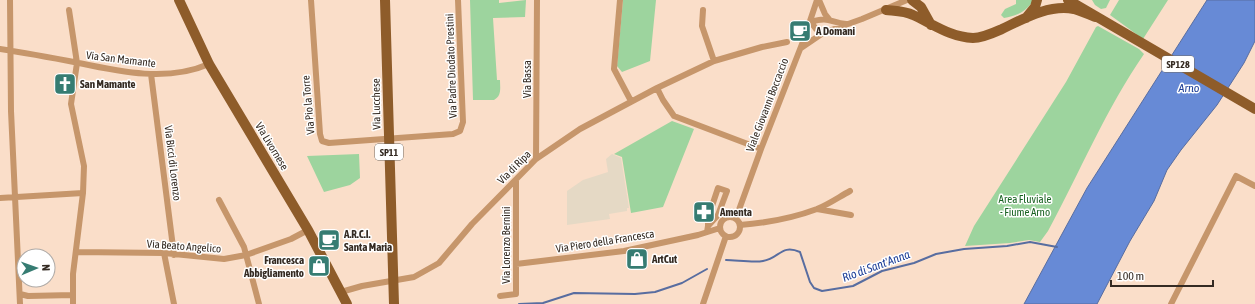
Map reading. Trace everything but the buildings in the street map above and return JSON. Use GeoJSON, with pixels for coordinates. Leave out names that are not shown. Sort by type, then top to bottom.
{"type":"FeatureCollection","features":[{"type":"Feature","properties":{"kind":"main road","name":"Via Livornese"},"geometry":{"type":"LineString","coordinates":[[179,0],[209,64],[308,230],[347,304]]}},
{"type":"Feature","properties":{"kind":"main road","name":"Via Lucchese"},"geometry":{"type":"LineString","coordinates":[[385,0],[394,304]]}},
{"type":"Feature","properties":{"kind":"main road"},"geometry":{"type":"LineString","coordinates":[[909,0],[921,4],[931,25]]}},
{"type":"Feature","properties":{"kind":"main road"},"geometry":{"type":"LineString","coordinates":[[909,0],[912,14]]}},
{"type":"Feature","properties":{"kind":"main road"},"geometry":{"type":"LineString","coordinates":[[1026,18],[1035,7],[1037,0]]}},
{"type":"Feature","properties":{"kind":"main road","name":"SP128"},"geometry":{"type":"LineString","coordinates":[[1068,0],[1255,109]]}},
{"type":"Feature","properties":{"kind":"main road"},"geometry":{"type":"LineString","coordinates":[[1082,0],[1098,18]]}},
{"type":"Feature","properties":{"kind":"main road"},"geometry":{"type":"LineString","coordinates":[[886,10],[912,14],[953,35],[974,38],[992,34],[1026,18],[1056,9],[1074,9],[1098,18]]}},
{"type":"Feature","properties":{"kind":"street"},"geometry":{"type":"LineString","coordinates":[[10,0],[12,51],[11,111],[20,304]]}},
{"type":"Feature","properties":{"kind":"street","name":"Via Pio la Torre"},"geometry":{"type":"LineString","coordinates":[[311,0],[317,107],[322,141],[329,143],[453,134],[460,131]]}},
{"type":"Feature","properties":{"kind":"street","name":"Via Padre Diodato Prestini"},"geometry":{"type":"LineString","coordinates":[[458,0],[463,122],[460,131]]}},
{"type":"Feature","properties":{"kind":"street","name":"Via Bassa"},"geometry":{"type":"LineString","coordinates":[[536,159],[537,0]]}},
{"type":"Feature","properties":{"kind":"street"},"geometry":{"type":"LineString","coordinates":[[620,0],[614,69],[631,101]]}},
{"type":"Feature","properties":{"kind":"street"},"geometry":{"type":"LineString","coordinates":[[818,0],[829,19],[837,23],[848,24]]}},
{"type":"Feature","properties":{"kind":"street","name":"Viale Giovanni Boccaccio"},"geometry":{"type":"LineString","coordinates":[[736,218],[818,0]]}},
{"type":"Feature","properties":{"kind":"street"},"geometry":{"type":"LineString","coordinates":[[801,48],[823,33],[909,0]]}},
{"type":"Feature","properties":{"kind":"street","name":"Via San Mamante"},"geometry":{"type":"LineString","coordinates":[[69,10],[77,63]]}},
{"type":"Feature","properties":{"kind":"street"},"geometry":{"type":"LineString","coordinates":[[703,10],[702,26],[714,61]]}},
{"type":"Feature","properties":{"kind":"street"},"geometry":{"type":"LineString","coordinates":[[823,33],[816,29],[811,22],[829,19]]}},
{"type":"Feature","properties":{"kind":"street","name":"Via di Ripa"},"geometry":{"type":"LineString","coordinates":[[341,292],[362,286],[414,277],[439,263],[472,224],[536,159],[580,129],[631,101],[714,61],[762,47],[787,42]]}},
{"type":"Feature","properties":{"kind":"street","name":"Via San Mamante"},"geometry":{"type":"LineString","coordinates":[[0,49],[114,70],[151,74],[198,69],[209,64]]}},
{"type":"Feature","properties":{"kind":"street"},"geometry":{"type":"LineString","coordinates":[[73,304],[73,274],[77,252],[84,166],[71,104],[77,63]]}},
{"type":"Feature","properties":{"kind":"street","name":"Via Bicci di Lorenzo"},"geometry":{"type":"LineString","coordinates":[[151,74],[174,255]]}},
{"type":"Feature","properties":{"kind":"street"},"geometry":{"type":"LineString","coordinates":[[657,88],[674,116],[761,149]]}},
{"type":"Feature","properties":{"kind":"street"},"geometry":{"type":"LineString","coordinates":[[1171,304],[1236,176],[1255,186]]}},
{"type":"Feature","properties":{"kind":"street","name":"Via Lorenzo Bernini"},"geometry":{"type":"LineString","coordinates":[[500,296],[516,294],[516,180]]}},
{"type":"Feature","properties":{"kind":"street"},"geometry":{"type":"LineString","coordinates":[[718,188],[727,192],[718,215],[707,229],[708,218],[718,188]]}},
{"type":"Feature","properties":{"kind":"street"},"geometry":{"type":"LineString","coordinates":[[740,226],[778,220],[817,209],[850,191]]}},
{"type":"Feature","properties":{"kind":"street"},"geometry":{"type":"LineString","coordinates":[[0,198],[83,193]]}},
{"type":"Feature","properties":{"kind":"street"},"geometry":{"type":"LineString","coordinates":[[219,200],[244,247],[259,304]]}},
{"type":"Feature","properties":{"kind":"street"},"geometry":{"type":"LineString","coordinates":[[817,209],[851,215]]}},
{"type":"Feature","properties":{"kind":"street"},"geometry":{"type":"LineString","coordinates":[[729,216],[736,218],[740,226],[739,231],[735,236],[726,236],[722,233],[720,228],[721,222],[729,216]]}},
{"type":"Feature","properties":{"kind":"street","name":"Via Piero della Francesca"},"geometry":{"type":"LineString","coordinates":[[516,264],[624,251],[707,229],[720,228]]}},
{"type":"Feature","properties":{"kind":"street","name":"Via Beato Angelico"},"geometry":{"type":"LineString","coordinates":[[77,252],[164,253],[224,259],[246,255],[291,239],[308,230]]}},
{"type":"Feature","properties":{"kind":"street"},"geometry":{"type":"LineString","coordinates":[[703,304],[726,236]]}},
{"type":"Feature","properties":{"kind":"street"},"geometry":{"type":"LineString","coordinates":[[164,253],[174,304]]}},
{"type":"Feature","properties":{"kind":"street"},"geometry":{"type":"LineString","coordinates":[[707,304],[711,283]]}},
{"type":"Feature","properties":{"kind":"street"},"geometry":{"type":"LineString","coordinates":[[20,294],[28,296],[73,295]]}},
{"type":"Feature","properties":{"kind":"shaded area"},"geometry":{"type":"Polygon","coordinates":[[[612,154],[621,158],[629,208],[627,208],[627,211],[609,214],[610,219],[567,225],[567,191],[583,180],[608,172],[606,159],[612,154]]]}},
{"type":"Feature","properties":{"kind":"green space"},"geometry":{"type":"Polygon","coordinates":[[[470,0],[499,0],[499,3],[526,0],[525,17],[493,18],[497,80],[500,80],[500,92],[494,100],[473,100],[470,0]]]}},
{"type":"Feature","properties":{"kind":"green space"},"geometry":{"type":"Polygon","coordinates":[[[623,0],[656,0],[650,61],[622,72],[617,66],[623,0]]]}},
{"type":"Feature","properties":{"kind":"green space"},"geometry":{"type":"Polygon","coordinates":[[[1016,0],[1034,0],[1021,12],[1004,18],[1001,15],[1005,9],[1016,4],[1016,0]]]}},
{"type":"Feature","properties":{"kind":"green space"},"geometry":{"type":"Polygon","coordinates":[[[1092,0],[1110,0],[1106,8],[1101,9],[1095,5],[1092,0]]]}},
{"type":"Feature","properties":{"kind":"green space"},"geometry":{"type":"Polygon","coordinates":[[[1119,0],[1168,0],[1143,39],[1110,15],[1119,0]]]}},
{"type":"Feature","properties":{"kind":"green space","name":"Area Fluviale - Fiume Arno"},"geometry":{"type":"Polygon","coordinates":[[[1098,26],[1139,49],[1144,54],[1130,75],[1105,119],[1048,231],[1040,242],[1029,240],[1010,243],[965,246],[974,226],[1066,82],[1096,27],[1098,26]]]}},
{"type":"Feature","properties":{"kind":"green space"},"geometry":{"type":"Polygon","coordinates":[[[672,121],[694,129],[663,207],[631,213],[622,157],[614,154],[672,121]]]}},
{"type":"Feature","properties":{"kind":"green space"},"geometry":{"type":"Polygon","coordinates":[[[359,154],[360,178],[350,185],[324,192],[307,156],[359,154]]]}},
{"type":"Feature","properties":{"kind":"water","name":"Arno"},"geometry":{"type":"Polygon","coordinates":[[[1207,0],[1255,0],[1255,41],[1244,63],[1217,105],[1167,170],[1154,201],[1130,241],[1097,304],[1024,304],[1087,188],[1207,0]]]}},
{"type":"Feature","properties":{"kind":"waterway","name":"Rio di Sant'Anna"},"geometry":{"type":"LineString","coordinates":[[726,260],[759,262],[769,259],[781,252],[794,250],[800,252],[810,282],[814,288],[822,291],[853,286],[882,271],[914,263],[936,254],[964,249],[1007,246],[1030,242],[1057,247]]}},
{"type":"Feature","properties":{"kind":"waterway","name":"Rio di Sant'Anna"},"geometry":{"type":"LineString","coordinates":[[519,304],[543,303],[574,293],[635,294],[655,292],[682,283],[707,269]]}},
{"type":"Feature","properties":{"kind":"place","name":"A Domani"},"geometry":{"type":"Point","coordinates":[800,31]}},
{"type":"Feature","properties":{"kind":"place","name":"San Mamante"},"geometry":{"type":"Point","coordinates":[65,84]}},
{"type":"Feature","properties":{"kind":"place","name":"Amenta"},"geometry":{"type":"Point","coordinates":[704,212]}},
{"type":"Feature","properties":{"kind":"place","name":"A.R.C.I. Santa Maria"},"geometry":{"type":"Point","coordinates":[329,240]}},
{"type":"Feature","properties":{"kind":"place","name":"ArtCut"},"geometry":{"type":"Point","coordinates":[637,259]}},
{"type":"Feature","properties":{"kind":"place","name":"Francesca Abbigliamento"},"geometry":{"type":"Point","coordinates":[319,266]}}]}
